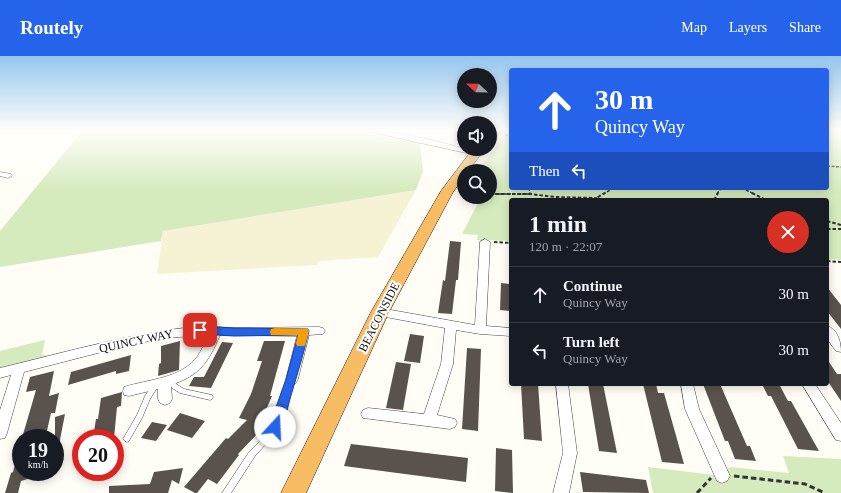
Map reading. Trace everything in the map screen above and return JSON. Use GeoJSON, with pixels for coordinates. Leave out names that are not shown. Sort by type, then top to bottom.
{"type":"FeatureCollection","features":[{"type":"Feature","properties":{"kind":"highway","name":"BEACONSIDE"},"geometry":{"type":"LineString","coordinates":[[293,493],[380,312],[447,191],[473,156]]}},
{"type":"Feature","properties":{"kind":"street"},"geometry":{"type":"LineString","coordinates":[[0,174],[8,176]]}},
{"type":"Feature","properties":{"kind":"street"},"geometry":{"type":"LineString","coordinates":[[480,330],[485,242]]}},
{"type":"Feature","properties":{"kind":"street"},"geometry":{"type":"LineString","coordinates":[[380,312],[480,330],[509,332]]}},
{"type":"Feature","properties":{"kind":"street"},"geometry":{"type":"LineString","coordinates":[[429,420],[447,364],[451,325]]}},
{"type":"Feature","properties":{"kind":"street","name":"QUINCY WAY"},"geometry":{"type":"LineString","coordinates":[[0,373],[129,341],[165,334],[200,330],[234,332],[319,331]]}},
{"type":"Feature","properties":{"kind":"street"},"geometry":{"type":"LineString","coordinates":[[129,391],[164,381],[195,368],[202,360],[216,331]]}},
{"type":"Feature","properties":{"kind":"street"},"geometry":{"type":"LineString","coordinates":[[292,379],[304,331]]}},
{"type":"Feature","properties":{"kind":"street"},"geometry":{"type":"LineString","coordinates":[[829,333],[840,348]]}},
{"type":"Feature","properties":{"kind":"street"},"geometry":{"type":"LineString","coordinates":[[829,347],[840,348]]}},
{"type":"Feature","properties":{"kind":"street"},"geometry":{"type":"LineString","coordinates":[[0,433],[19,369]]}},
{"type":"Feature","properties":{"kind":"street"},"geometry":{"type":"LineString","coordinates":[[164,381],[165,399]]}},
{"type":"Feature","properties":{"kind":"street"},"geometry":{"type":"LineString","coordinates":[[561,493],[570,453],[562,386]]}},
{"type":"Feature","properties":{"kind":"street"},"geometry":{"type":"LineString","coordinates":[[687,386],[692,409],[722,476]]}},
{"type":"Feature","properties":{"kind":"street"},"geometry":{"type":"LineString","coordinates":[[809,386],[841,435]]}},
{"type":"Feature","properties":{"kind":"street"},"geometry":{"type":"LineString","coordinates":[[368,414],[450,423]]}},
{"type":"Feature","properties":{"kind":"lane"},"geometry":{"type":"LineString","coordinates":[[226,493],[252,454],[271,434],[279,420],[286,392],[292,379]]}},
{"type":"Feature","properties":{"kind":"lane"},"geometry":{"type":"LineString","coordinates":[[128,438],[140,416],[147,398],[164,381],[182,391],[210,397]]}},
{"type":"Feature","properties":{"kind":"path"},"geometry":{"type":"LineString","coordinates":[[829,166],[841,167]]}},
{"type":"Feature","properties":{"kind":"path"},"geometry":{"type":"LineString","coordinates":[[529,190],[530,194]]}},
{"type":"Feature","properties":{"kind":"path"},"geometry":{"type":"LineString","coordinates":[[596,198],[610,190]]}},
{"type":"Feature","properties":{"kind":"path"},"geometry":{"type":"LineString","coordinates":[[746,190],[762,198]]}},
{"type":"Feature","properties":{"kind":"path"},"geometry":{"type":"LineString","coordinates":[[497,194],[530,194],[574,198]]}},
{"type":"Feature","properties":{"kind":"path"},"geometry":{"type":"LineString","coordinates":[[829,222],[841,225]]}},
{"type":"Feature","properties":{"kind":"path"},"geometry":{"type":"LineString","coordinates":[[829,229],[841,229]]}},
{"type":"Feature","properties":{"kind":"path"},"geometry":{"type":"LineString","coordinates":[[485,242],[509,243]]}},
{"type":"Feature","properties":{"kind":"path"},"geometry":{"type":"LineString","coordinates":[[829,261],[841,262]]}},
{"type":"Feature","properties":{"kind":"path"},"geometry":{"type":"LineString","coordinates":[[697,493],[707,480],[715,475],[761,478],[805,484],[826,493]]}},
{"type":"Feature","properties":{"kind":"shaded area"},"geometry":{"type":"Polygon","coordinates":[[[416,190],[378,257],[322,261],[318,262],[317,265],[157,274],[163,231],[416,190]]]}},
{"type":"Feature","properties":{"kind":"green space"},"geometry":{"type":"Polygon","coordinates":[[[66,150],[421,150],[423,171],[416,190],[163,231],[161,241],[0,267],[0,231],[66,150]]]}},
{"type":"Feature","properties":{"kind":"green space"},"geometry":{"type":"Polygon","coordinates":[[[497,150],[509,150],[509,190],[829,190],[829,150],[841,150],[841,260],[829,259],[829,198],[509,198],[509,241],[477,240],[478,235],[462,234],[477,204],[497,204],[497,164],[483,164],[489,156],[497,156],[497,150]]]}},
{"type":"Feature","properties":{"kind":"green space"},"geometry":{"type":"Polygon","coordinates":[[[45,340],[42,354],[46,356],[0,368],[0,351],[45,340]]]}},
{"type":"Feature","properties":{"kind":"green space"},"geometry":{"type":"Polygon","coordinates":[[[783,456],[841,459],[841,493],[653,493],[648,467],[715,475],[731,467],[789,473],[783,456]]]}},
{"type":"Feature","properties":{"kind":"building"},"geometry":{"type":"Polygon","coordinates":[[[450,241],[461,242],[458,280],[456,280],[452,314],[438,313],[443,280],[445,281],[450,241]]]}},
{"type":"Feature","properties":{"kind":"building"},"geometry":{"type":"Polygon","coordinates":[[[501,283],[509,284],[509,311],[500,310],[501,283]]]}},
{"type":"Feature","properties":{"kind":"building"},"geometry":{"type":"Polygon","coordinates":[[[829,290],[841,305],[841,329],[829,314],[829,290]]]}},
{"type":"Feature","properties":{"kind":"building"},"geometry":{"type":"Polygon","coordinates":[[[410,334],[424,336],[420,363],[404,361],[410,334]]]}},
{"type":"Feature","properties":{"kind":"building"},"geometry":{"type":"Polygon","coordinates":[[[180,341],[179,370],[158,376],[159,364],[161,363],[161,346],[180,341]]]}},
{"type":"Feature","properties":{"kind":"building"},"geometry":{"type":"Polygon","coordinates":[[[264,341],[285,341],[270,396],[272,396],[257,431],[259,432],[238,454],[239,455],[217,484],[208,479],[197,493],[195,493],[184,487],[226,438],[228,439],[247,420],[239,418],[251,394],[262,361],[257,361],[264,341]]]}},
{"type":"Feature","properties":{"kind":"building"},"geometry":{"type":"Polygon","coordinates":[[[222,342],[233,343],[211,388],[189,386],[194,377],[204,377],[222,342]]]}},
{"type":"Feature","properties":{"kind":"building"},"geometry":{"type":"Polygon","coordinates":[[[467,348],[481,349],[478,431],[462,429],[467,348]]]}},
{"type":"Feature","properties":{"kind":"building"},"geometry":{"type":"Polygon","coordinates":[[[131,355],[129,371],[116,374],[116,371],[68,385],[71,372],[131,355]]]}},
{"type":"Feature","properties":{"kind":"building"},"geometry":{"type":"Polygon","coordinates":[[[396,362],[411,364],[403,410],[386,408],[396,362]]]}},
{"type":"Feature","properties":{"kind":"building"},"geometry":{"type":"Polygon","coordinates":[[[829,362],[837,374],[841,374],[841,401],[829,383],[829,362]]]}},
{"type":"Feature","properties":{"kind":"building"},"geometry":{"type":"Polygon","coordinates":[[[54,371],[49,396],[59,393],[55,413],[51,413],[47,429],[25,429],[36,390],[26,392],[30,377],[54,371]]]}},
{"type":"Feature","properties":{"kind":"building"},"geometry":{"type":"Polygon","coordinates":[[[521,386],[538,386],[542,441],[524,439],[521,386]]]}},
{"type":"Feature","properties":{"kind":"building"},"geometry":{"type":"Polygon","coordinates":[[[588,386],[603,386],[617,453],[599,451],[588,386]]]}},
{"type":"Feature","properties":{"kind":"building"},"geometry":{"type":"Polygon","coordinates":[[[643,386],[656,386],[658,393],[664,393],[684,464],[662,462],[643,386]]]}},
{"type":"Feature","properties":{"kind":"building"},"geometry":{"type":"Polygon","coordinates":[[[704,386],[721,386],[747,446],[750,446],[756,461],[735,459],[728,441],[725,441],[704,386]]]}},
{"type":"Feature","properties":{"kind":"building"},"geometry":{"type":"Polygon","coordinates":[[[763,386],[780,386],[788,401],[791,401],[819,451],[798,449],[771,396],[768,396],[763,386]]]}},
{"type":"Feature","properties":{"kind":"building"},"geometry":{"type":"Polygon","coordinates":[[[122,392],[121,406],[117,407],[115,429],[94,429],[96,419],[98,419],[101,398],[122,392]]]}},
{"type":"Feature","properties":{"kind":"building"},"geometry":{"type":"Polygon","coordinates":[[[180,413],[205,421],[192,438],[167,430],[180,413]]]}},
{"type":"Feature","properties":{"kind":"building"},"geometry":{"type":"Polygon","coordinates":[[[65,414],[62,429],[55,429],[55,417],[65,414]]]}},
{"type":"Feature","properties":{"kind":"building"},"geometry":{"type":"Polygon","coordinates":[[[152,422],[167,425],[156,441],[141,438],[152,422]]]}},
{"type":"Feature","properties":{"kind":"building"},"geometry":{"type":"Polygon","coordinates":[[[351,444],[468,458],[466,482],[344,466],[351,444]]]}},
{"type":"Feature","properties":{"kind":"building"},"geometry":{"type":"Polygon","coordinates":[[[496,448],[512,450],[513,493],[495,491],[496,448]]]}},
{"type":"Feature","properties":{"kind":"building"},"geometry":{"type":"Polygon","coordinates":[[[183,468],[179,484],[172,480],[168,493],[109,493],[109,486],[150,484],[154,472],[183,468]]]}},
{"type":"Feature","properties":{"kind":"building"},"geometry":{"type":"Polygon","coordinates":[[[580,472],[646,480],[649,493],[583,492],[580,472]]]}},
{"type":"Feature","properties":{"kind":"building"},"geometry":{"type":"Polygon","coordinates":[[[11,473],[12,481],[21,481],[18,493],[5,493],[11,473]]]}},
{"type":"Feature","properties":{"kind":"slow traffic"},"geometry":{"type":"LineString","coordinates":[[275,332],[304,331],[301,343]]}},
{"type":"Feature","properties":{"kind":"route"},"geometry":{"type":"LineString","coordinates":[[200,330],[234,332],[304,331],[292,379],[286,392],[279,420],[275,427]]}}]}
